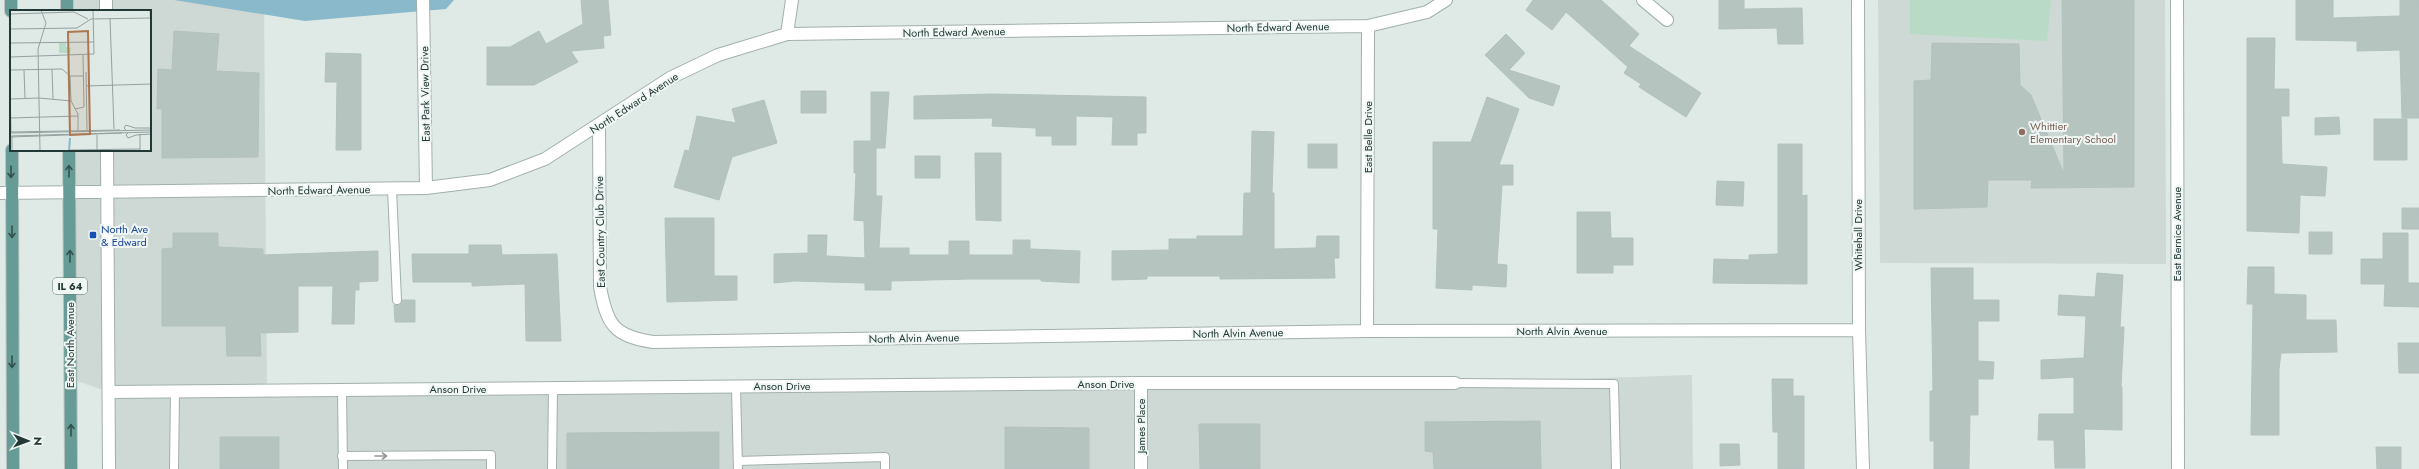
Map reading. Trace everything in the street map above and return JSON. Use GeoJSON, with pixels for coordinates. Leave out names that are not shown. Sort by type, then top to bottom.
{"type":"FeatureCollection","features":[{"type":"Feature","properties":{"kind":"main road"},"geometry":{"type":"LineString","coordinates":[[11,0],[12,10]]}},
{"type":"Feature","properties":{"kind":"main road"},"geometry":{"type":"LineString","coordinates":[[12,151],[6,193],[13,469]]}},
{"type":"Feature","properties":{"kind":"main road","name":"East North Avenue"},"geometry":{"type":"LineString","coordinates":[[69,151],[71,469]]}},
{"type":"Feature","properties":{"kind":"street","name":"East Park View Drive"},"geometry":{"type":"LineString","coordinates":[[423,0],[426,188]]}},
{"type":"Feature","properties":{"kind":"street"},"geometry":{"type":"LineString","coordinates":[[787,34],[792,0]]}},
{"type":"Feature","properties":{"kind":"street"},"geometry":{"type":"LineString","coordinates":[[1368,26],[1427,12],[1446,0]]}},
{"type":"Feature","properties":{"kind":"street"},"geometry":{"type":"LineString","coordinates":[[1643,0],[1667,20]]}},
{"type":"Feature","properties":{"kind":"street","name":"Whitehall Drive"},"geometry":{"type":"LineString","coordinates":[[1858,0],[1858,330],[1863,469]]}},
{"type":"Feature","properties":{"kind":"street","name":"East Bernice Avenue"},"geometry":{"type":"LineString","coordinates":[[2177,0],[2178,469]]}},
{"type":"Feature","properties":{"kind":"street","name":"North Edward Avenue"},"geometry":{"type":"LineString","coordinates":[[6,193],[392,189],[426,188],[490,180],[545,159],[599,126],[670,78],[718,55],[787,34],[1368,26]]}},
{"type":"Feature","properties":{"kind":"street","name":"East Belle Drive"},"geometry":{"type":"LineString","coordinates":[[1367,331],[1368,26]]}},
{"type":"Feature","properties":{"kind":"street","name":"East Country Club Drive"},"geometry":{"type":"LineString","coordinates":[[599,126],[600,287],[605,313],[619,332]]}},
{"type":"Feature","properties":{"kind":"street"},"geometry":{"type":"LineString","coordinates":[[107,151],[109,469]]}},
{"type":"Feature","properties":{"kind":"street","name":"North Alvin Avenue"},"geometry":{"type":"LineString","coordinates":[[619,332],[634,339],[653,342],[1367,331],[1858,330]]}},
{"type":"Feature","properties":{"kind":"street","name":"Anson Drive"},"geometry":{"type":"LineString","coordinates":[[109,392],[1141,383],[1455,383]]}},
{"type":"Feature","properties":{"kind":"street","name":"James Place"},"geometry":{"type":"LineString","coordinates":[[1141,383],[1141,469]]}},
{"type":"Feature","properties":{"kind":"lane"},"geometry":{"type":"LineString","coordinates":[[392,189],[396,300]]}},
{"type":"Feature","properties":{"kind":"lane"},"geometry":{"type":"LineString","coordinates":[[1455,383],[1614,384],[1616,469]]}},
{"type":"Feature","properties":{"kind":"lane"},"geometry":{"type":"LineString","coordinates":[[736,387],[738,465],[885,457],[884,469]]}},
{"type":"Feature","properties":{"kind":"lane"},"geometry":{"type":"LineString","coordinates":[[552,469],[553,388]]}},
{"type":"Feature","properties":{"kind":"lane"},"geometry":{"type":"LineString","coordinates":[[342,390],[343,469]]}},
{"type":"Feature","properties":{"kind":"lane"},"geometry":{"type":"LineString","coordinates":[[174,469],[175,391]]}},
{"type":"Feature","properties":{"kind":"lane"},"geometry":{"type":"LineString","coordinates":[[342,456],[491,455],[491,469]]}},
{"type":"Feature","properties":{"kind":"shaded area"},"geometry":{"type":"Polygon","coordinates":[[[68,0],[264,0],[267,389],[1455,383],[1692,375],[1693,469],[109,469],[109,392],[71,379],[69,151],[151,151],[151,10],[68,10],[68,0]]]}},
{"type":"Feature","properties":{"kind":"shaded area","name":"Whittier Elementary School"},"geometry":{"type":"Polygon","coordinates":[[[1878,0],[2165,0],[2166,264],[1880,263],[1878,0]]]}},
{"type":"Feature","properties":{"kind":"green space"},"geometry":{"type":"Polygon","coordinates":[[[1910,0],[2051,0],[2047,41],[1910,34],[1910,0]]]}},
{"type":"Feature","properties":{"kind":"water"},"geometry":{"type":"Polygon","coordinates":[[[174,0],[454,0],[446,9],[305,21],[174,0]]]}},
{"type":"Feature","properties":{"kind":"building"},"geometry":{"type":"Polygon","coordinates":[[[581,0],[608,0],[611,35],[603,36],[604,48],[571,51],[578,62],[534,85],[487,85],[487,47],[510,47],[539,31],[546,44],[583,24],[581,0]]]}},
{"type":"Feature","properties":{"kind":"building"},"geometry":{"type":"Polygon","coordinates":[[[1533,0],[1601,0],[1639,34],[1629,46],[1701,93],[1686,117],[1639,87],[1641,84],[1624,73],[1628,67],[1566,12],[1552,30],[1526,10],[1533,0]]]}},
{"type":"Feature","properties":{"kind":"building"},"geometry":{"type":"Polygon","coordinates":[[[1719,0],[1744,0],[1744,9],[1802,8],[1803,44],[1778,44],[1777,28],[1719,29],[1719,0]]]}},
{"type":"Feature","properties":{"kind":"building"},"geometry":{"type":"Polygon","coordinates":[[[2062,0],[2134,0],[2134,187],[2031,188],[2032,180],[1988,180],[1987,207],[1914,209],[1914,81],[1931,80],[1932,43],[2019,44],[2020,85],[2031,95],[2064,174],[2062,0]]]}},
{"type":"Feature","properties":{"kind":"building"},"geometry":{"type":"Polygon","coordinates":[[[2296,0],[2333,0],[2333,18],[2400,16],[2400,0],[2419,0],[2419,118],[2402,118],[2400,50],[2357,51],[2357,41],[2296,40],[2296,0]]]}},
{"type":"Feature","properties":{"kind":"building"},"geometry":{"type":"Polygon","coordinates":[[[174,31],[219,34],[216,71],[259,73],[258,157],[162,158],[162,109],[157,109],[158,69],[172,70],[174,31]]]}},
{"type":"Feature","properties":{"kind":"building"},"geometry":{"type":"Polygon","coordinates":[[[1506,34],[1525,53],[1509,70],[1560,86],[1553,106],[1529,98],[1485,55],[1506,34]]]}},
{"type":"Feature","properties":{"kind":"building"},"geometry":{"type":"Polygon","coordinates":[[[2247,38],[2275,38],[2274,89],[2289,89],[2289,116],[2281,116],[2282,164],[2327,167],[2325,196],[2300,195],[2299,233],[2247,231],[2247,38]]]}},
{"type":"Feature","properties":{"kind":"building"},"geometry":{"type":"Polygon","coordinates":[[[326,53],[361,54],[361,150],[336,150],[337,82],[325,82],[326,53]]]}},
{"type":"Feature","properties":{"kind":"building"},"geometry":{"type":"Polygon","coordinates":[[[801,91],[826,91],[826,113],[801,113],[801,91]]]}},
{"type":"Feature","properties":{"kind":"building"},"geometry":{"type":"Polygon","coordinates":[[[871,92],[889,92],[885,148],[876,148],[876,196],[882,196],[879,248],[909,248],[909,255],[949,255],[949,241],[969,241],[969,255],[1013,255],[1013,240],[1030,240],[1030,249],[1080,251],[1079,283],[1041,281],[1041,279],[891,281],[891,290],[865,290],[865,283],[794,281],[774,283],[774,254],[808,253],[808,235],[827,235],[826,256],[865,258],[864,221],[854,220],[856,173],[854,173],[854,141],[871,141],[871,92]]]}},
{"type":"Feature","properties":{"kind":"building"},"geometry":{"type":"Polygon","coordinates":[[[991,94],[1146,97],[1146,133],[1137,133],[1137,145],[1112,145],[1113,117],[1076,116],[1076,145],[1052,145],[1052,136],[1036,136],[1036,128],[992,126],[993,118],[914,119],[914,96],[991,94]]]}},
{"type":"Feature","properties":{"kind":"building"},"geometry":{"type":"Polygon","coordinates":[[[1487,97],[1519,109],[1499,165],[1513,165],[1513,185],[1502,185],[1497,264],[1507,265],[1506,287],[1472,285],[1472,290],[1436,288],[1438,229],[1433,229],[1433,142],[1471,142],[1487,97]]]}},
{"type":"Feature","properties":{"kind":"building"},"geometry":{"type":"Polygon","coordinates":[[[764,100],[777,143],[732,157],[719,200],[674,187],[685,150],[689,151],[697,116],[736,123],[732,109],[764,100]]]}},
{"type":"Feature","properties":{"kind":"building"},"geometry":{"type":"Polygon","coordinates":[[[2339,117],[2340,134],[2315,135],[2315,118],[2339,117]]]}},
{"type":"Feature","properties":{"kind":"building"},"geometry":{"type":"Polygon","coordinates":[[[2374,119],[2407,119],[2407,160],[2374,160],[2374,119]]]}},
{"type":"Feature","properties":{"kind":"building"},"geometry":{"type":"Polygon","coordinates":[[[1252,131],[1274,132],[1272,193],[1274,193],[1274,249],[1316,248],[1317,236],[1339,236],[1339,258],[1334,258],[1335,278],[1220,279],[1220,276],[1147,276],[1147,279],[1112,280],[1112,251],[1169,250],[1169,239],[1197,239],[1197,236],[1243,236],[1244,193],[1251,193],[1252,131]]]}},
{"type":"Feature","properties":{"kind":"building"},"geometry":{"type":"Polygon","coordinates":[[[1308,144],[1337,144],[1337,168],[1308,168],[1308,144]]]}},
{"type":"Feature","properties":{"kind":"building"},"geometry":{"type":"Polygon","coordinates":[[[1778,144],[1802,144],[1802,196],[1807,195],[1807,284],[1713,283],[1714,259],[1749,260],[1749,255],[1778,254],[1778,144]]]}},
{"type":"Feature","properties":{"kind":"building"},"geometry":{"type":"Polygon","coordinates":[[[975,153],[1001,153],[1001,221],[976,220],[975,153]]]}},
{"type":"Feature","properties":{"kind":"building"},"geometry":{"type":"Polygon","coordinates":[[[915,156],[940,156],[940,178],[915,178],[915,156]]]}},
{"type":"Feature","properties":{"kind":"building"},"geometry":{"type":"Polygon","coordinates":[[[1717,181],[1744,182],[1743,206],[1716,205],[1717,181]]]}},
{"type":"Feature","properties":{"kind":"building"},"geometry":{"type":"Polygon","coordinates":[[[2402,208],[2419,208],[2419,229],[2402,229],[2402,208]]]}},
{"type":"Feature","properties":{"kind":"building"},"geometry":{"type":"Polygon","coordinates":[[[1577,212],[1610,212],[1611,238],[1633,238],[1633,265],[1613,265],[1613,273],[1577,273],[1577,212]]]}},
{"type":"Feature","properties":{"kind":"building"},"geometry":{"type":"Polygon","coordinates":[[[665,218],[714,218],[714,276],[737,276],[737,300],[667,302],[665,218]]]}},
{"type":"Feature","properties":{"kind":"building"},"geometry":{"type":"Polygon","coordinates":[[[2309,232],[2332,232],[2332,254],[2309,254],[2309,232]]]}},
{"type":"Feature","properties":{"kind":"building"},"geometry":{"type":"Polygon","coordinates":[[[173,233],[218,233],[218,247],[263,249],[263,255],[378,251],[378,281],[359,282],[359,290],[355,290],[354,324],[332,324],[333,286],[298,286],[298,332],[260,333],[261,356],[227,356],[226,326],[162,326],[162,249],[173,248],[173,233]]]}},
{"type":"Feature","properties":{"kind":"building"},"geometry":{"type":"Polygon","coordinates":[[[2383,233],[2408,233],[2408,283],[2419,283],[2419,307],[2384,306],[2385,284],[2361,284],[2361,259],[2383,259],[2383,233]]]}},
{"type":"Feature","properties":{"kind":"building"},"geometry":{"type":"Polygon","coordinates":[[[469,245],[501,245],[502,255],[557,254],[561,341],[526,341],[525,284],[472,286],[472,282],[413,282],[412,254],[469,254],[469,245]]]}},
{"type":"Feature","properties":{"kind":"building"},"geometry":{"type":"Polygon","coordinates":[[[2248,267],[2274,267],[2274,294],[2306,295],[2306,320],[2336,320],[2337,352],[2281,353],[2279,369],[2279,435],[2251,435],[2253,304],[2247,304],[2248,267]]]}},
{"type":"Feature","properties":{"kind":"building"},"geometry":{"type":"Polygon","coordinates":[[[1931,268],[1973,268],[1973,300],[1999,300],[1999,321],[1978,321],[1978,361],[1994,362],[1993,379],[1978,379],[1978,415],[1970,415],[1969,469],[1934,469],[1934,441],[1930,441],[1930,391],[1933,391],[1931,268]]]}},
{"type":"Feature","properties":{"kind":"building"},"geometry":{"type":"Polygon","coordinates":[[[2097,273],[2123,275],[2120,327],[2124,327],[2121,387],[2122,430],[2084,429],[2085,468],[2055,468],[2054,440],[2038,440],[2039,414],[2074,414],[2074,377],[2041,379],[2041,360],[2084,358],[2086,316],[2058,315],[2059,295],[2095,297],[2097,273]]]}},
{"type":"Feature","properties":{"kind":"building"},"geometry":{"type":"Polygon","coordinates":[[[402,300],[415,300],[415,322],[395,322],[394,305],[400,305],[402,300]]]}},
{"type":"Feature","properties":{"kind":"building"},"geometry":{"type":"Polygon","coordinates":[[[2398,343],[2419,343],[2419,373],[2399,373],[2398,343]]]}},
{"type":"Feature","properties":{"kind":"building"},"geometry":{"type":"Polygon","coordinates":[[[1772,379],[1793,379],[1793,396],[1804,396],[1804,469],[1778,469],[1778,432],[1773,432],[1772,379]]]}},
{"type":"Feature","properties":{"kind":"building"},"geometry":{"type":"Polygon","coordinates":[[[1540,421],[1541,469],[1434,469],[1433,452],[1425,451],[1425,422],[1540,421]]]}},
{"type":"Feature","properties":{"kind":"building"},"geometry":{"type":"Polygon","coordinates":[[[1199,424],[1260,424],[1260,469],[1200,469],[1199,424]]]}},
{"type":"Feature","properties":{"kind":"building"},"geometry":{"type":"Polygon","coordinates":[[[1005,427],[1089,428],[1089,469],[1005,469],[1005,427]]]}},
{"type":"Feature","properties":{"kind":"building"},"geometry":{"type":"Polygon","coordinates":[[[719,432],[719,469],[567,469],[567,433],[719,432]]]}},
{"type":"Feature","properties":{"kind":"building"},"geometry":{"type":"Polygon","coordinates":[[[220,437],[279,437],[279,469],[220,469],[220,437]]]}},
{"type":"Feature","properties":{"kind":"building"},"geometry":{"type":"Polygon","coordinates":[[[1720,444],[1739,444],[1740,465],[1720,466],[1720,444]]]}},
{"type":"Feature","properties":{"kind":"building"},"geometry":{"type":"Polygon","coordinates":[[[2376,447],[2401,447],[2401,469],[2377,469],[2376,447]]]}},
{"type":"Feature","properties":{"kind":"place","name":"Whittier Elementary School"},"geometry":{"type":"Point","coordinates":[2022,132]}},
{"type":"Feature","properties":{"kind":"place","name":"North Ave & Edward"},"geometry":{"type":"Point","coordinates":[93,235]}}]}
